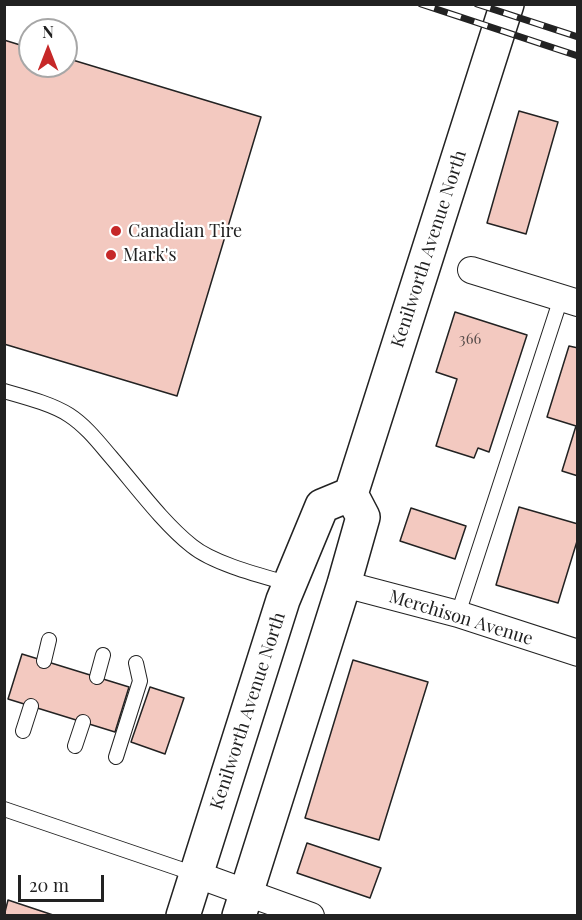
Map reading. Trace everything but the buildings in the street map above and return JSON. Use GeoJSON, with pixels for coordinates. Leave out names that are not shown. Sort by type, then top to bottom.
{"type":"FeatureCollection","features":[{"type":"Feature","properties":{"kind":"main road","name":"Kenilworth Avenue North"},"geometry":{"type":"LineString","coordinates":[[183,915],[290,584],[322,506],[351,494],[507,4]]}},
{"type":"Feature","properties":{"kind":"main road"},"geometry":{"type":"LineString","coordinates":[[242,904],[344,584],[363,517],[351,494]]}},
{"type":"Feature","properties":{"kind":"street"},"geometry":{"type":"LineString","coordinates":[[471,270],[569,300]]}},
{"type":"Feature","properties":{"kind":"street","name":"Merchison Avenue"},"geometry":{"type":"LineString","coordinates":[[344,584],[458,614],[578,653]]}},
{"type":"Feature","properties":{"kind":"street"},"geometry":{"type":"LineString","coordinates":[[195,874],[242,904],[311,915]]}},
{"type":"Feature","properties":{"kind":"lane"},"geometry":{"type":"LineString","coordinates":[[458,614],[569,300]]}},
{"type":"Feature","properties":{"kind":"lane"},"geometry":{"type":"LineString","coordinates":[[4,392],[38,401],[69,415],[94,437],[174,530],[194,548],[227,563],[290,584]]}},
{"type":"Feature","properties":{"kind":"lane"},"geometry":{"type":"LineString","coordinates":[[44,661],[49,640]]}},
{"type":"Feature","properties":{"kind":"lane"},"geometry":{"type":"LineString","coordinates":[[97,677],[104,655]]}},
{"type":"Feature","properties":{"kind":"lane"},"geometry":{"type":"LineString","coordinates":[[116,757],[140,681],[136,663]]}},
{"type":"Feature","properties":{"kind":"lane"},"geometry":{"type":"LineString","coordinates":[[23,731],[31,706]]}},
{"type":"Feature","properties":{"kind":"lane"},"geometry":{"type":"LineString","coordinates":[[75,746],[83,722]]}},
{"type":"Feature","properties":{"kind":"lane"},"geometry":{"type":"LineString","coordinates":[[4,809],[195,874]]}},
{"type":"Feature","properties":{"kind":"railway"},"geometry":{"type":"LineString","coordinates":[[421,4],[578,56]]}},
{"type":"Feature","properties":{"kind":"railway"},"geometry":{"type":"LineString","coordinates":[[477,4],[578,37]]}},
{"type":"Feature","properties":{"kind":"place","name":"Canadian Tire"},"geometry":{"type":"Point","coordinates":[116,231]}},
{"type":"Feature","properties":{"kind":"place","name":"Mark's"},"geometry":{"type":"Point","coordinates":[111,255]}}]}
